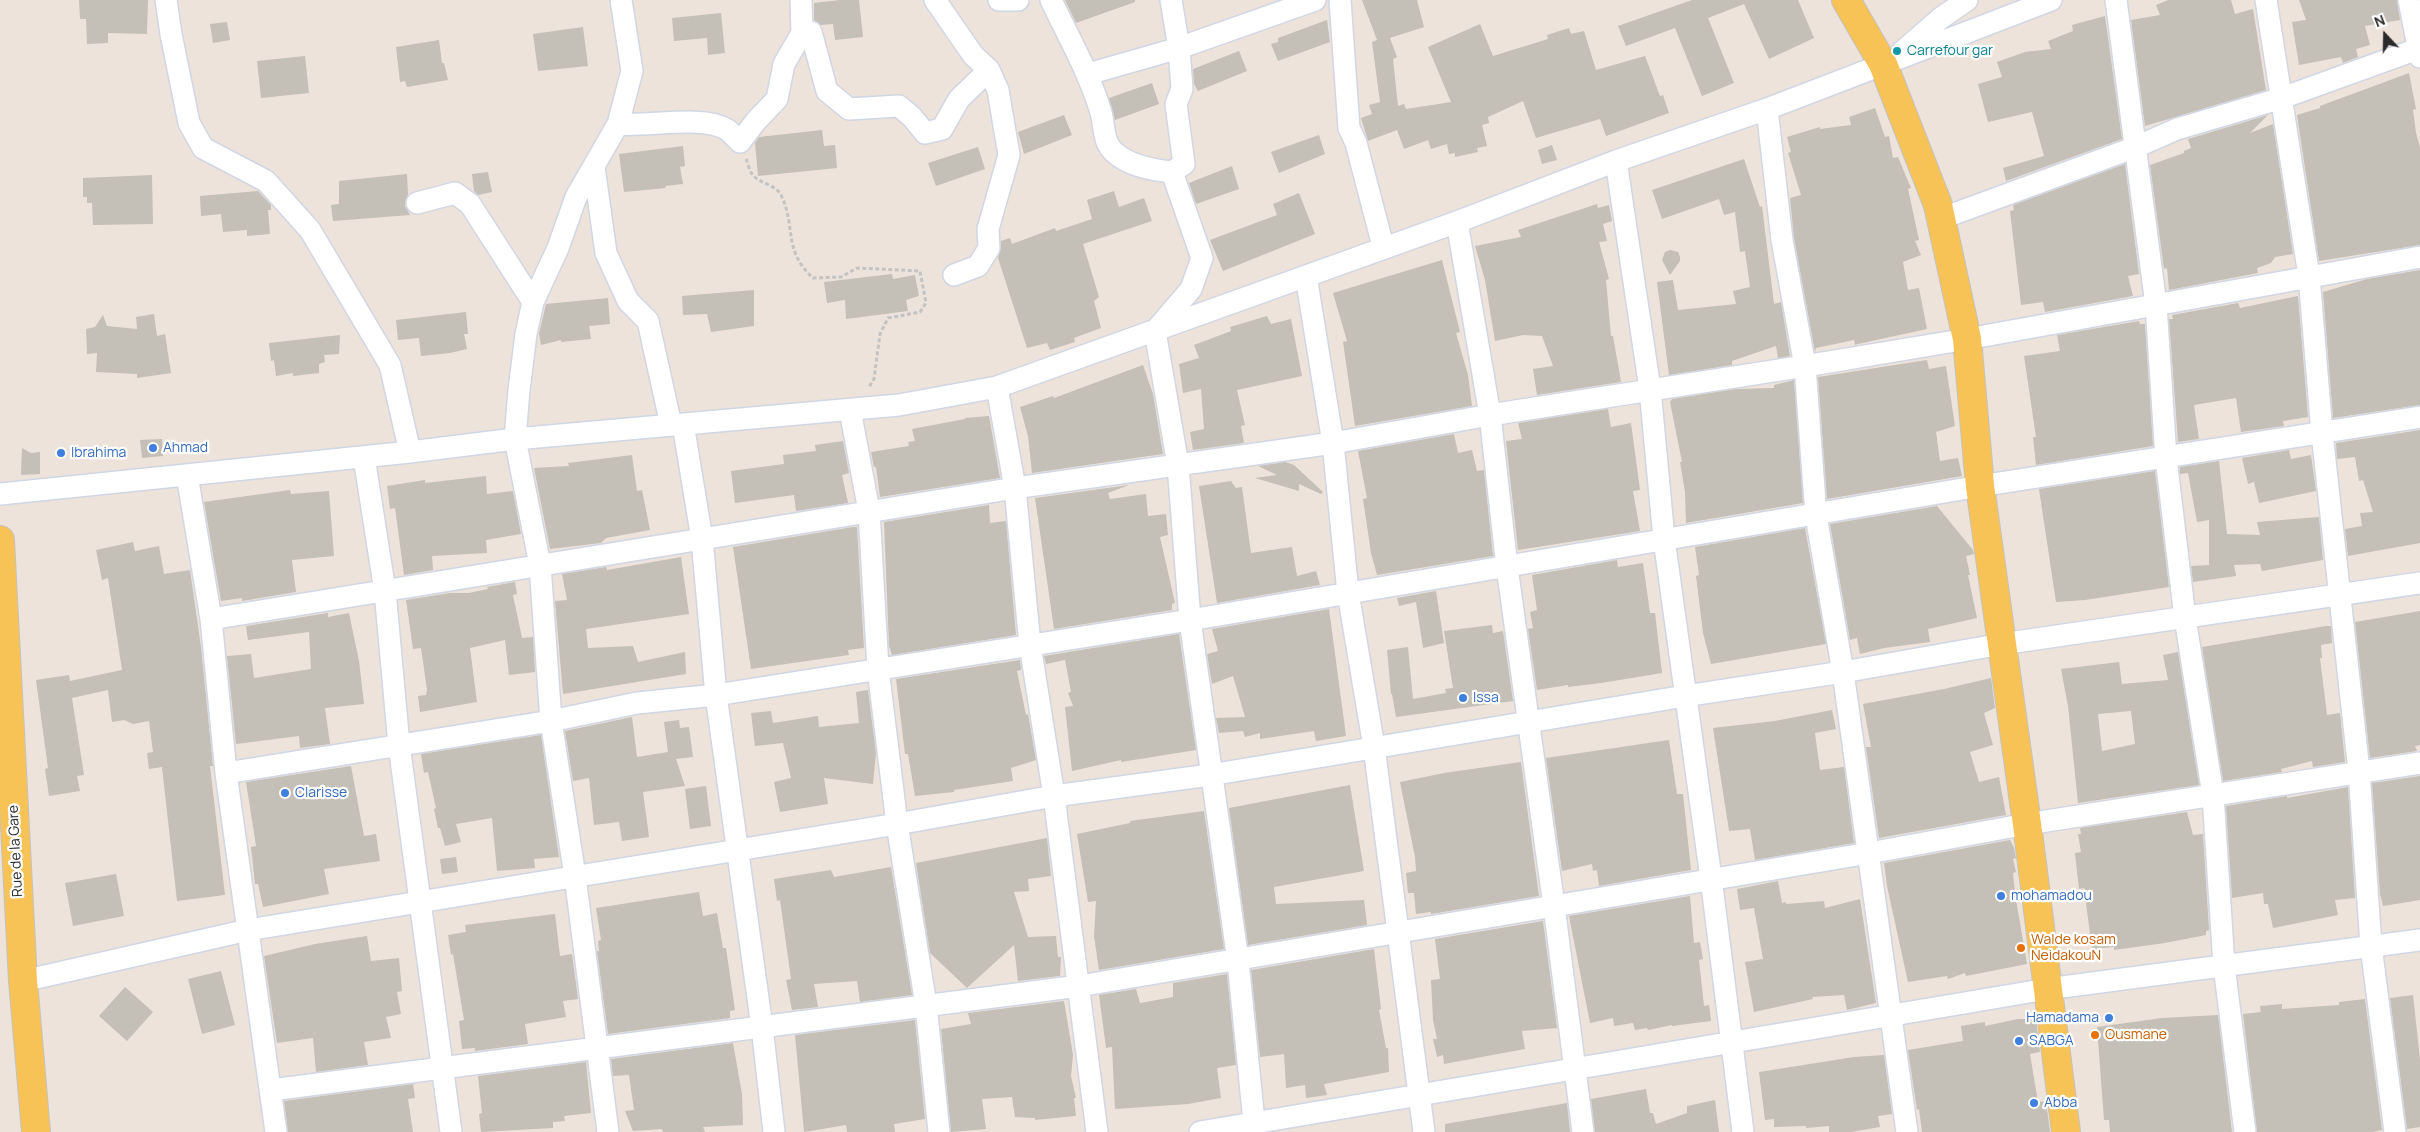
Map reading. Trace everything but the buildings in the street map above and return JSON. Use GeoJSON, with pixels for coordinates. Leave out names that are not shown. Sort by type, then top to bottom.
{"type":"FeatureCollection","features":[{"type":"Feature","properties":{"kind":"main road"},"geometry":{"type":"LineString","coordinates":[[1846,0],[1887,62],[1938,205],[1967,339],[1980,486],[2027,824],[2066,1132]]}},
{"type":"Feature","properties":{"kind":"main road","name":"Rue de la Gare"},"geometry":{"type":"LineString","coordinates":[[0,540],[23,981],[36,1132]]}},
{"type":"Feature","properties":{"kind":"street"},"geometry":{"type":"LineString","coordinates":[[166,0],[189,123],[203,148],[266,181],[310,230],[390,365],[410,452]]}},
{"type":"Feature","properties":{"kind":"street"},"geometry":{"type":"LineString","coordinates":[[608,1132],[576,876],[552,721],[540,565],[515,439],[526,334],[533,302],[558,248],[576,197],[618,124],[632,71],[621,0]]}},
{"type":"Feature","properties":{"kind":"street"},"geometry":{"type":"LineString","coordinates":[[618,124],[634,126],[671,123],[709,124],[725,128],[740,142],[776,98],[784,64],[802,33],[801,0]]}},
{"type":"Feature","properties":{"kind":"street"},"geometry":{"type":"LineString","coordinates":[[935,0],[956,33],[973,55],[989,70],[998,90],[1009,155],[990,222],[989,248],[978,266],[954,275]]}},
{"type":"Feature","properties":{"kind":"street"},"geometry":{"type":"LineString","coordinates":[[999,0],[1018,0]]}},
{"type":"Feature","properties":{"kind":"street"},"geometry":{"type":"LineString","coordinates":[[1051,0],[1088,74],[1101,111],[1106,140],[1114,152],[1144,168],[1172,172],[1184,164],[1176,104],[1182,89],[1179,48],[1171,0]]}},
{"type":"Feature","properties":{"kind":"street"},"geometry":{"type":"LineString","coordinates":[[1088,74],[1179,48],[1315,0]]}},
{"type":"Feature","properties":{"kind":"street"},"geometry":{"type":"LineString","coordinates":[[1340,0],[1349,128],[1359,152],[1383,246]]}},
{"type":"Feature","properties":{"kind":"street"},"geometry":{"type":"LineString","coordinates":[[1887,62],[1941,18],[1967,0]]}},
{"type":"Feature","properties":{"kind":"street"},"geometry":{"type":"LineString","coordinates":[[0,494],[364,457],[515,439],[899,405],[997,387],[1306,276],[1383,246],[1457,222],[1616,161],[1767,109],[2051,0]]}},
{"type":"Feature","properties":{"kind":"street"},"geometry":{"type":"LineString","coordinates":[[2116,0],[2156,305],[2166,458],[2185,618],[2213,795],[2224,966],[2245,1132]]}},
{"type":"Feature","properties":{"kind":"street"},"geometry":{"type":"LineString","coordinates":[[2266,0],[2309,276],[2338,595],[2359,771],[2371,946],[2395,1132]]}},
{"type":"Feature","properties":{"kind":"street"},"geometry":{"type":"LineString","coordinates":[[1940,219],[2177,129],[2282,98],[2420,51],[2409,0]]}},
{"type":"Feature","properties":{"kind":"street"},"geometry":{"type":"LineString","coordinates":[[802,33],[811,32],[827,91],[849,109],[899,106],[925,133],[942,129],[959,99],[989,70]]}},
{"type":"Feature","properties":{"kind":"street"},"geometry":{"type":"LineString","coordinates":[[1767,109],[1782,240],[1805,366],[1816,516],[1843,672],[1907,1132]]}},
{"type":"Feature","properties":{"kind":"street"},"geometry":{"type":"LineString","coordinates":[[1616,161],[1650,389],[1664,539],[1711,878],[1743,1132]]}},
{"type":"Feature","properties":{"kind":"street"},"geometry":{"type":"LineString","coordinates":[[594,167],[606,253],[628,301],[648,321],[677,425],[702,539],[716,695],[762,1027],[774,1132]]}},
{"type":"Feature","properties":{"kind":"street"},"geometry":{"type":"LineString","coordinates":[[1155,331],[1191,289],[1202,258],[1172,172]]}},
{"type":"Feature","properties":{"kind":"street"},"geometry":{"type":"LineString","coordinates":[[417,203],[455,193],[470,204],[533,302]]}},
{"type":"Feature","properties":{"kind":"street"},"geometry":{"type":"LineString","coordinates":[[1457,222],[1490,415],[1506,567],[1554,906],[1583,1132]]}},
{"type":"Feature","properties":{"kind":"street"},"geometry":{"type":"LineString","coordinates":[[210,619],[869,511],[1015,488],[1334,443],[1490,415],[1805,366],[1967,339],[2420,257]]}},
{"type":"Feature","properties":{"kind":"street"},"geometry":{"type":"LineString","coordinates":[[1306,276],[1334,443],[1348,593],[1374,747],[1424,1132]]}},
{"type":"Feature","properties":{"kind":"street"},"geometry":{"type":"LineString","coordinates":[[1155,331],[1178,465],[1190,620],[1210,775],[1238,961],[1255,1128]]}},
{"type":"Feature","properties":{"kind":"street"},"geometry":{"type":"LineString","coordinates":[[997,387],[1015,488],[1030,645],[1054,796],[1097,1132]]}},
{"type":"Feature","properties":{"kind":"street"},"geometry":{"type":"LineString","coordinates":[[859,409],[869,511],[878,670],[897,824],[926,1006],[939,1132]]}},
{"type":"Feature","properties":{"kind":"street"},"geometry":{"type":"LineString","coordinates":[[226,772],[552,721],[638,703],[716,695],[1190,620],[1664,539],[1816,516],[1980,486],[2166,458],[2420,416]]}},
{"type":"Feature","properties":{"kind":"street"},"geometry":{"type":"LineString","coordinates":[[364,457],[385,591],[399,745],[451,1132]]}},
{"type":"Feature","properties":{"kind":"street"},"geometry":{"type":"LineString","coordinates":[[187,475],[210,619],[226,772],[276,1132]]}},
{"type":"Feature","properties":{"kind":"street"},"geometry":{"type":"LineString","coordinates":[[23,981],[248,930],[897,824],[1054,796],[1210,775],[1686,696],[1843,672],[2002,644],[2420,584]]}},
{"type":"Feature","properties":{"kind":"street"},"geometry":{"type":"LineString","coordinates":[[271,1090],[1079,986],[1238,961],[1711,878],[1869,853],[2027,824],[2420,763]]}},
{"type":"Feature","properties":{"kind":"street"},"geometry":{"type":"LineString","coordinates":[[1200,1132],[1255,1128],[1418,1095],[1892,1017],[2047,989],[2420,940]]}},
{"type":"Feature","properties":{"kind":"path"},"geometry":{"type":"LineString","coordinates":[[740,142],[752,174],[772,186],[782,195],[792,249],[801,266],[813,278],[841,277],[857,268],[920,271],[926,303],[920,312],[888,318],[880,334],[874,379],[859,409]]}},
{"type":"Feature","properties":{"kind":"place","name":"Carrefour gar"},"geometry":{"type":"Point","coordinates":[1897,51]}},
{"type":"Feature","properties":{"kind":"place","name":"Ahmad"},"geometry":{"type":"Point","coordinates":[153,448]}},
{"type":"Feature","properties":{"kind":"place","name":"Ibrahima"},"geometry":{"type":"Point","coordinates":[61,453]}},
{"type":"Feature","properties":{"kind":"place","name":"Issa"},"geometry":{"type":"Point","coordinates":[1463,698]}},
{"type":"Feature","properties":{"kind":"place","name":"Clarisse"},"geometry":{"type":"Point","coordinates":[285,793]}},
{"type":"Feature","properties":{"kind":"place","name":"mohamadou"},"geometry":{"type":"Point","coordinates":[2001,896]}},
{"type":"Feature","properties":{"kind":"place","name":"Walde kosam NeidakouN"},"geometry":{"type":"Point","coordinates":[2021,948]}},
{"type":"Feature","properties":{"kind":"place","name":"Hamadama"},"geometry":{"type":"Point","coordinates":[2109,1018]}},
{"type":"Feature","properties":{"kind":"place","name":"Ousmane"},"geometry":{"type":"Point","coordinates":[2095,1035]}},
{"type":"Feature","properties":{"kind":"place","name":"SABGA"},"geometry":{"type":"Point","coordinates":[2019,1041]}},
{"type":"Feature","properties":{"kind":"place","name":"Abba"},"geometry":{"type":"Point","coordinates":[2034,1103]}}]}
